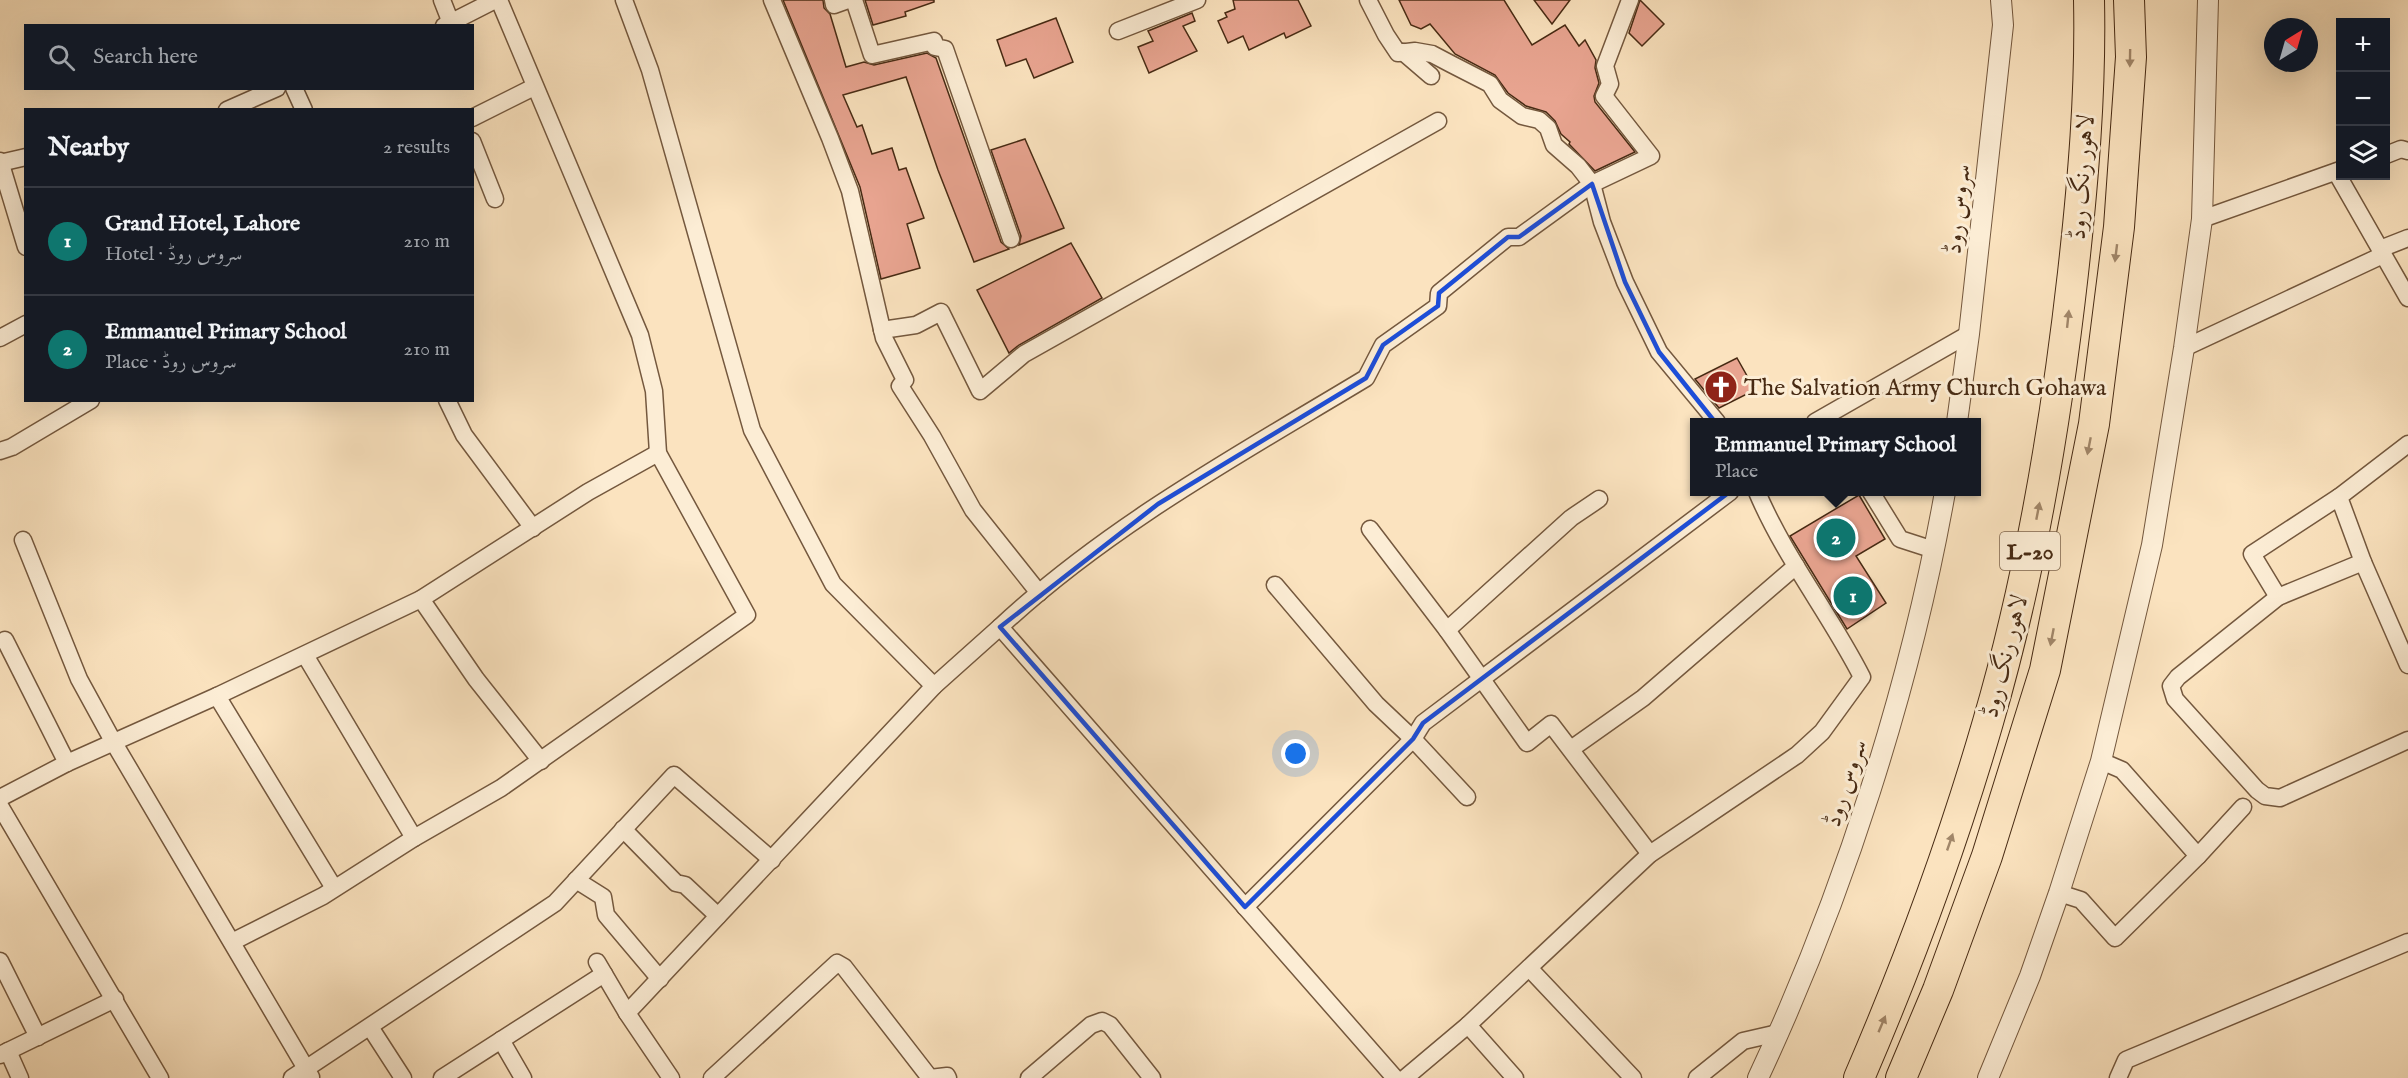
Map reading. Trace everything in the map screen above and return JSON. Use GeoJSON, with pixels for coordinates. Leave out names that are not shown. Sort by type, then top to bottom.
{"type":"FeatureCollection","features":[{"type":"Feature","properties":{"kind":"highway","name":"لاہور رنگ روڈ"},"geometry":{"type":"LineString","coordinates":[[1859,1078],[1902,976],[1953,834],[1989,720],[2033,537],[2051,442],[2062,366],[2080,208],[2090,42],[2089,0]]}},
{"type":"Feature","properties":{"kind":"highway","name":"لاہور رنگ روڈ"},"geometry":{"type":"LineString","coordinates":[[1901,1078],[1938,990],[1987,856],[2045,670],[2094,424],[2119,227],[2131,57],[2129,0]]}},
{"type":"Feature","properties":{"kind":"street"},"geometry":{"type":"LineString","coordinates":[[232,942],[334,888],[501,788],[747,615],[658,453],[654,391],[640,335],[497,0],[447,24],[442,0]]}},
{"type":"Feature","properties":{"kind":"street"},"geometry":{"type":"LineString","coordinates":[[624,0],[650,70],[752,430],[833,584],[934,686]]}},
{"type":"Feature","properties":{"kind":"street"},"geometry":{"type":"LineString","coordinates":[[772,0],[850,191],[884,338],[905,380],[900,386],[932,436],[973,510],[1039,593]]}},
{"type":"Feature","properties":{"kind":"street"},"geometry":{"type":"LineString","coordinates":[[832,0],[834,5],[848,0]]}},
{"type":"Feature","properties":{"kind":"street"},"geometry":{"type":"LineString","coordinates":[[854,0],[872,55],[934,41],[935,47],[945,49],[1011,239]]}},
{"type":"Feature","properties":{"kind":"street"},"geometry":{"type":"LineString","coordinates":[[1118,31],[1197,0]]}},
{"type":"Feature","properties":{"kind":"street"},"geometry":{"type":"LineString","coordinates":[[1368,0],[1398,53],[1415,51],[1432,54],[1490,84],[1505,104],[1522,116],[1539,120],[1548,128],[1554,145],[1578,166],[1592,184],[1602,222],[1625,282],[1659,352],[1713,418]]}},
{"type":"Feature","properties":{"kind":"street"},"geometry":{"type":"LineString","coordinates":[[627,1013],[934,686],[1039,593],[1158,504],[1366,378],[1383,345],[1438,306],[1439,293],[1508,237],[1519,237],[1592,184],[1651,156],[1604,96],[1610,84],[1605,66],[1630,0]]}},
{"type":"Feature","properties":{"kind":"street","name":"سروس روڈ"},"geometry":{"type":"LineString","coordinates":[[1958,418],[2002,25],[2001,0]]}},
{"type":"Feature","properties":{"kind":"street"},"geometry":{"type":"LineString","coordinates":[[1988,1078],[2030,976],[2060,893],[2101,761],[2152,545],[2202,219],[2208,0]]}},
{"type":"Feature","properties":{"kind":"street"},"geometry":{"type":"LineString","coordinates":[[1403,52],[1431,76]]}},
{"type":"Feature","properties":{"kind":"street"},"geometry":{"type":"LineString","coordinates":[[474,117],[534,87]]}},
{"type":"Feature","properties":{"kind":"street"},"geometry":{"type":"LineString","coordinates":[[232,108],[272,90]]}},
{"type":"Feature","properties":{"kind":"street"},"geometry":{"type":"LineString","coordinates":[[295,90],[303,108]]}},
{"type":"Feature","properties":{"kind":"street"},"geometry":{"type":"LineString","coordinates":[[882,330],[916,325],[941,312],[980,391],[1024,354],[1437,121]]}},
{"type":"Feature","properties":{"kind":"street"},"geometry":{"type":"LineString","coordinates":[[474,146],[495,199]]}},
{"type":"Feature","properties":{"kind":"street"},"geometry":{"type":"LineString","coordinates":[[2390,153],[2401,149],[2408,151]]}},
{"type":"Feature","properties":{"kind":"street"},"geometry":{"type":"LineString","coordinates":[[24,157],[0,162],[3,184],[24,242]]}},
{"type":"Feature","properties":{"kind":"street"},"geometry":{"type":"LineString","coordinates":[[2202,219],[2336,172]]}},
{"type":"Feature","properties":{"kind":"street"},"geometry":{"type":"LineString","coordinates":[[2343,180],[2408,298]]}},
{"type":"Feature","properties":{"kind":"street"},"geometry":{"type":"LineString","coordinates":[[2184,348],[2408,238]]}},
{"type":"Feature","properties":{"kind":"street"},"geometry":{"type":"LineString","coordinates":[[0,338],[24,325]]}},
{"type":"Feature","properties":{"kind":"street"},"geometry":{"type":"LineString","coordinates":[[1826,418],[1969,333]]}},
{"type":"Feature","properties":{"kind":"street"},"geometry":{"type":"LineString","coordinates":[[0,451],[12,447],[89,402]]}},
{"type":"Feature","properties":{"kind":"street"},"geometry":{"type":"LineString","coordinates":[[448,402],[464,435],[533,528]]}},
{"type":"Feature","properties":{"kind":"street"},"geometry":{"type":"LineString","coordinates":[[2278,597],[2252,554],[2339,497],[2408,444]]}},
{"type":"Feature","properties":{"kind":"street"},"geometry":{"type":"LineString","coordinates":[[160,1078],[1,798],[67,763],[217,696],[421,599],[588,492],[658,453]]}},
{"type":"Feature","properties":{"kind":"street"},"geometry":{"type":"LineString","coordinates":[[1245,907],[1413,739],[1423,723],[1725,496]]}},
{"type":"Feature","properties":{"kind":"street"},"geometry":{"type":"LineString","coordinates":[[1405,1078],[1468,1025],[1650,854],[1797,755],[1822,732],[1862,677],[1784,548],[1759,496]]}},
{"type":"Feature","properties":{"kind":"street"},"geometry":{"type":"LineString","coordinates":[[1874,496],[1900,538],[1934,550]]}},
{"type":"Feature","properties":{"kind":"street","name":"سروس روڈ"},"geometry":{"type":"LineString","coordinates":[[1758,1078],[1846,860],[1871,787],[1892,716],[1934,550],[1944,496]]}},
{"type":"Feature","properties":{"kind":"street"},"geometry":{"type":"LineString","coordinates":[[2339,497],[2363,562],[2408,665]]}},
{"type":"Feature","properties":{"kind":"street"},"geometry":{"type":"LineString","coordinates":[[1447,630],[1571,518],[1599,499]]}},
{"type":"Feature","properties":{"kind":"street"},"geometry":{"type":"LineString","coordinates":[[1370,529],[1447,630],[1527,743],[1551,724],[1650,854]]}},
{"type":"Feature","properties":{"kind":"street"},"geometry":{"type":"LineString","coordinates":[[23,540],[80,679],[114,743],[232,942],[303,1075],[370,1027],[555,903],[674,775],[772,860]]}},
{"type":"Feature","properties":{"kind":"street"},"geometry":{"type":"LineString","coordinates":[[2363,562],[2278,597],[2178,677],[2170,686],[2175,699],[2265,796],[2280,798],[2408,740]]}},
{"type":"Feature","properties":{"kind":"street"},"geometry":{"type":"LineString","coordinates":[[1571,749],[1643,698],[1796,566]]}},
{"type":"Feature","properties":{"kind":"street"},"geometry":{"type":"LineString","coordinates":[[1275,585],[1376,704],[1413,739],[1467,797]]}},
{"type":"Feature","properties":{"kind":"street"},"geometry":{"type":"LineString","coordinates":[[421,599],[476,679],[541,761]]}},
{"type":"Feature","properties":{"kind":"street"},"geometry":{"type":"LineString","coordinates":[[1000,627],[1395,1078]]}},
{"type":"Feature","properties":{"kind":"street"},"geometry":{"type":"LineString","coordinates":[[5,640],[67,763]]}},
{"type":"Feature","properties":{"kind":"street"},"geometry":{"type":"LineString","coordinates":[[305,655],[414,838]]}},
{"type":"Feature","properties":{"kind":"street"},"geometry":{"type":"LineString","coordinates":[[217,696],[334,888]]}},
{"type":"Feature","properties":{"kind":"street"},"geometry":{"type":"LineString","coordinates":[[2101,761],[2122,770],[2199,856]]}},
{"type":"Feature","properties":{"kind":"street"},"geometry":{"type":"LineString","coordinates":[[2060,893],[2081,900],[2115,938],[2199,856],[2243,807]]}},
{"type":"Feature","properties":{"kind":"street"},"geometry":{"type":"LineString","coordinates":[[623,829],[676,883],[685,885],[718,916]]}},
{"type":"Feature","properties":{"kind":"street"},"geometry":{"type":"LineString","coordinates":[[576,880],[603,897],[606,915],[660,979]]}},
{"type":"Feature","properties":{"kind":"street"},"geometry":{"type":"LineString","coordinates":[[2118,1078],[2127,1060],[2408,942]]}},
{"type":"Feature","properties":{"kind":"street"},"geometry":{"type":"LineString","coordinates":[[0,961],[38,1037]]}},
{"type":"Feature","properties":{"kind":"street"},"geometry":{"type":"LineString","coordinates":[[712,1078],[837,963],[844,967],[930,1078],[947,1076],[948,1078]]}},
{"type":"Feature","properties":{"kind":"street"},"geometry":{"type":"LineString","coordinates":[[442,1078],[501,1040],[600,968],[671,1078]]}},
{"type":"Feature","properties":{"kind":"street"},"geometry":{"type":"LineString","coordinates":[[1529,968],[1633,1078]]}},
{"type":"Feature","properties":{"kind":"street"},"geometry":{"type":"LineString","coordinates":[[20,1078],[4,1053],[115,999]]}},
{"type":"Feature","properties":{"kind":"street"},"geometry":{"type":"LineString","coordinates":[[1029,1078],[1091,1025],[1102,1021],[1110,1025],[1152,1078]]}},
{"type":"Feature","properties":{"kind":"street"},"geometry":{"type":"LineString","coordinates":[[1468,1025],[1515,1078]]}},
{"type":"Feature","properties":{"kind":"street"},"geometry":{"type":"LineString","coordinates":[[370,1027],[403,1078]]}},
{"type":"Feature","properties":{"kind":"street"},"geometry":{"type":"LineString","coordinates":[[1697,1078],[1743,1041],[1778,1033]]}},
{"type":"Feature","properties":{"kind":"street"},"geometry":{"type":"LineString","coordinates":[[501,1040],[523,1078]]}},
{"type":"Feature","properties":{"kind":"highlighted area"},"geometry":{"type":"Polygon","coordinates":[[[1592,184],[1625,282],[1659,352],[1747,462],[1752,475],[1423,723],[1413,739],[1245,907],[1000,627],[1158,504],[1366,378],[1383,345],[1438,306],[1439,293],[1508,237],[1519,237],[1592,184]]]}},
{"type":"Feature","properties":{"kind":"building"},"geometry":{"type":"Polygon","coordinates":[[[783,0],[823,0],[824,8],[830,14],[846,67],[864,62],[874,65],[927,53],[936,58],[1001,242],[1009,249],[974,262],[938,170],[906,77],[843,95],[857,127],[862,125],[872,154],[892,148],[899,170],[906,168],[924,218],[907,224],[920,268],[881,279],[860,187],[783,0]]]}},
{"type":"Feature","properties":{"kind":"building"},"geometry":{"type":"Polygon","coordinates":[[[865,0],[934,0],[934,2],[905,12],[906,16],[873,25],[865,0]]]}},
{"type":"Feature","properties":{"kind":"building"},"geometry":{"type":"Polygon","coordinates":[[[1233,0],[1298,0],[1311,26],[1286,38],[1284,33],[1249,50],[1243,36],[1228,43],[1218,21],[1227,17],[1225,13],[1235,9],[1233,0]]]}},
{"type":"Feature","properties":{"kind":"building"},"geometry":{"type":"Polygon","coordinates":[[[1399,0],[1504,0],[1532,45],[1565,25],[1579,46],[1585,40],[1596,60],[1595,68],[1599,83],[1594,96],[1595,102],[1635,152],[1595,171],[1569,144],[1570,142],[1561,134],[1555,121],[1546,112],[1526,106],[1508,93],[1495,75],[1455,54],[1430,24],[1421,29],[1411,25],[1399,0]]]}},
{"type":"Feature","properties":{"kind":"building"},"geometry":{"type":"Polygon","coordinates":[[[1534,0],[1570,0],[1552,24],[1534,0]]]}},
{"type":"Feature","properties":{"kind":"building"},"geometry":{"type":"Polygon","coordinates":[[[1640,0],[1664,24],[1642,46],[1629,33],[1640,0]]]}},
{"type":"Feature","properties":{"kind":"building"},"geometry":{"type":"Polygon","coordinates":[[[1192,13],[1195,21],[1183,26],[1197,51],[1149,73],[1138,47],[1153,41],[1148,31],[1192,13]]]}},
{"type":"Feature","properties":{"kind":"building"},"geometry":{"type":"Polygon","coordinates":[[[1056,18],[1073,62],[1034,78],[1026,59],[1006,66],[997,40],[1056,18]]]}},
{"type":"Feature","properties":{"kind":"building"},"geometry":{"type":"Polygon","coordinates":[[[1025,139],[1064,228],[1019,245],[1021,236],[991,150],[1025,139]]]}},
{"type":"Feature","properties":{"kind":"building"},"geometry":{"type":"Polygon","coordinates":[[[1071,243],[1102,298],[1009,353],[977,290],[1071,243]]]}},
{"type":"Feature","properties":{"kind":"building","name":"The Salvation Army Church Gohawa"},"geometry":{"type":"Polygon","coordinates":[[[1737,358],[1755,390],[1719,408],[1695,379],[1737,358]]]}},
{"type":"Feature","properties":{"kind":"building"},"geometry":{"type":"Polygon","coordinates":[[[1860,496],[1885,539],[1856,556],[1886,603],[1847,629],[1790,536],[1860,496]]]}},
{"type":"Feature","properties":{"kind":"place","name":"The Salvation Army Church Gohawa"},"geometry":{"type":"Point","coordinates":[1721,387]}},
{"type":"Feature","properties":{"kind":"place","name":"Emmanuel Primary School"},"geometry":{"type":"Point","coordinates":[1836,538]}},
{"type":"Feature","properties":{"kind":"place","name":"Grand Hotel, Lahore"},"geometry":{"type":"Point","coordinates":[1853,596]}}]}
